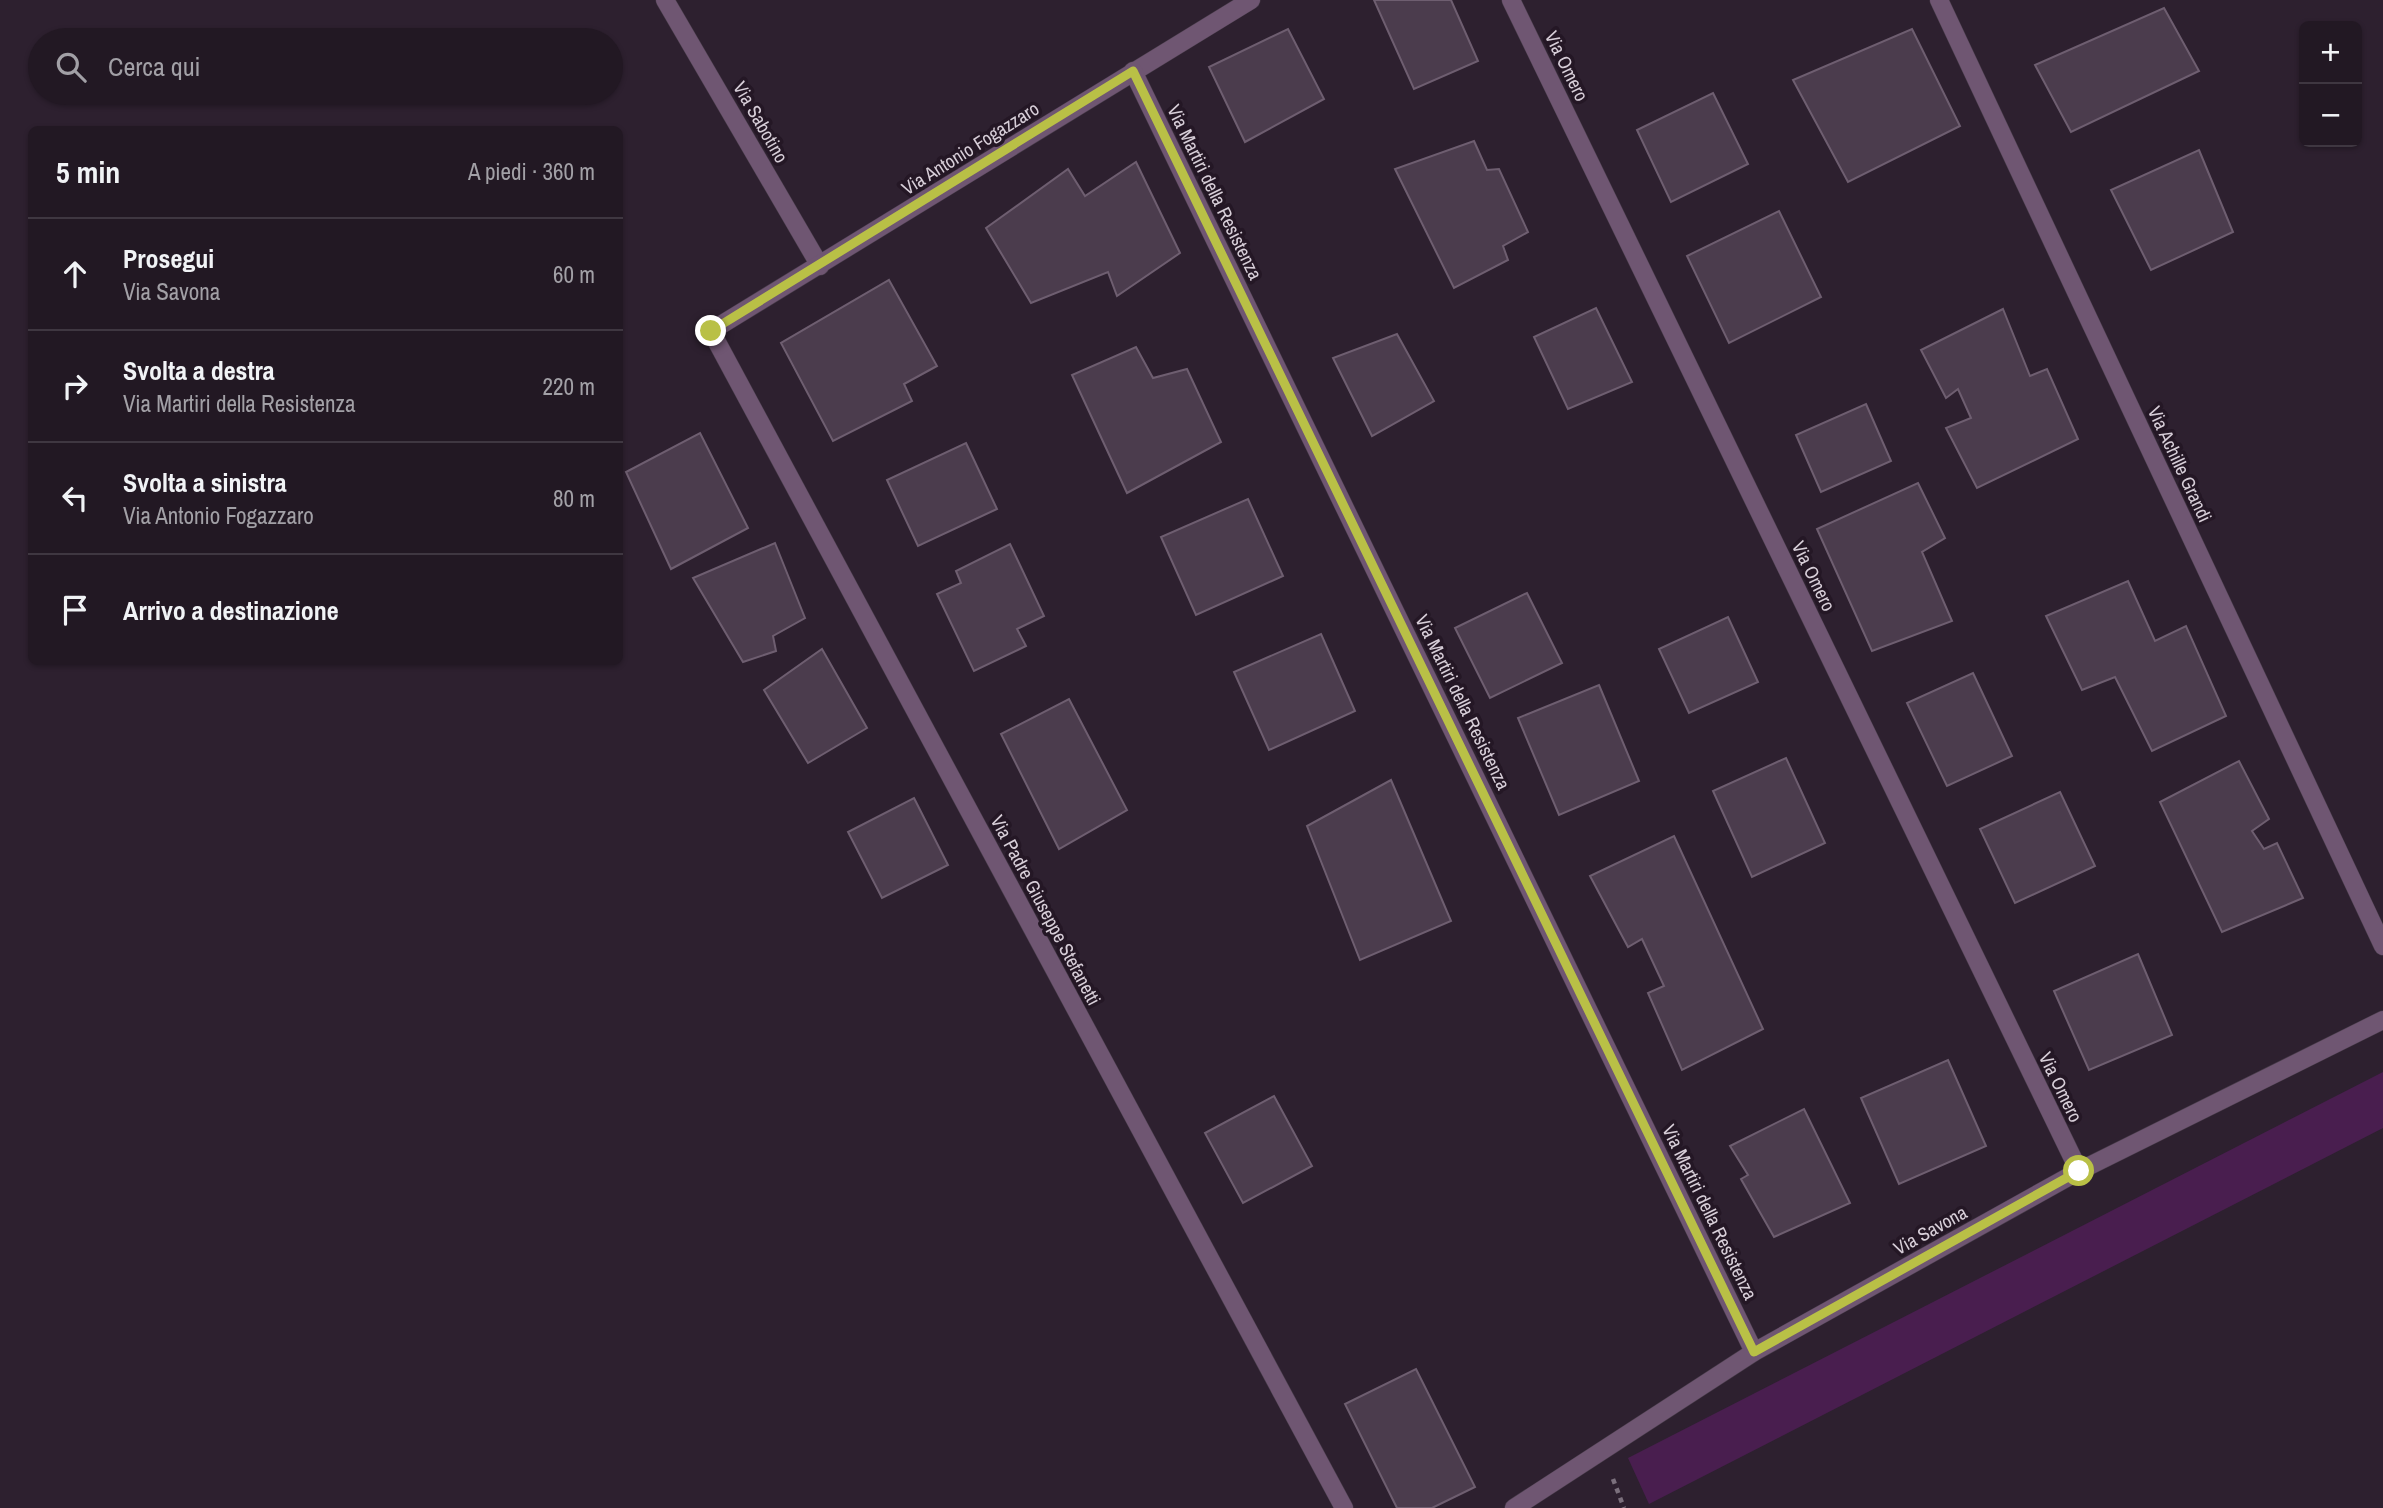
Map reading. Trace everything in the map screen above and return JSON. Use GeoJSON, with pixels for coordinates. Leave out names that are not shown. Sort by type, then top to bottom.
{"type":"FeatureCollection","features":[{"type":"Feature","properties":{"kind":"street","name":"Via Sabotino"},"geometry":{"type":"LineString","coordinates":[[665,0],[820,266]]}},
{"type":"Feature","properties":{"kind":"street","name":"Via Antonio Fogazzaro"},"geometry":{"type":"LineString","coordinates":[[711,331],[1251,0]]}},
{"type":"Feature","properties":{"kind":"street","name":"Via Omero"},"geometry":{"type":"LineString","coordinates":[[1511,0],[2079,1171]]}},
{"type":"Feature","properties":{"kind":"street","name":"Via Achille Grandi"},"geometry":{"type":"LineString","coordinates":[[1939,0],[2383,946]]}},
{"type":"Feature","properties":{"kind":"street","name":"Via Martiri della Resistenza"},"geometry":{"type":"LineString","coordinates":[[1133,71],[1754,1352]]}},
{"type":"Feature","properties":{"kind":"street","name":"Via Padre Giuseppe Stefanetti"},"geometry":{"type":"LineString","coordinates":[[711,331],[1344,1508]]}},
{"type":"Feature","properties":{"kind":"street","name":"Via Savona"},"geometry":{"type":"LineString","coordinates":[[1514,1508],[1754,1352],[2079,1171],[2383,1020]]}},
{"type":"Feature","properties":{"kind":"shaded area"},"geometry":{"type":"Polygon","coordinates":[[[2383,1072],[2383,1128],[1649,1504],[1628,1458],[2383,1072]]]}},
{"type":"Feature","properties":{"kind":"building"},"geometry":{"type":"Polygon","coordinates":[[[1374,0],[1451,0],[1478,61],[1414,89],[1374,0]]]}},
{"type":"Feature","properties":{"kind":"building"},"geometry":{"type":"Polygon","coordinates":[[[2164,8],[2199,71],[2071,132],[2035,65],[2164,8]]]}},
{"type":"Feature","properties":{"kind":"building"},"geometry":{"type":"Polygon","coordinates":[[[1288,29],[1324,99],[1245,142],[1209,67],[1288,29]]]}},
{"type":"Feature","properties":{"kind":"building"},"geometry":{"type":"Polygon","coordinates":[[[1912,29],[1960,126],[1848,182],[1793,80],[1912,29]]]}},
{"type":"Feature","properties":{"kind":"building"},"geometry":{"type":"Polygon","coordinates":[[[1713,93],[1748,164],[1671,202],[1637,130],[1713,93]]]}},
{"type":"Feature","properties":{"kind":"building"},"geometry":{"type":"Polygon","coordinates":[[[1474,141],[1487,170],[1499,169],[1528,232],[1503,246],[1508,260],[1454,288],[1395,169],[1474,141]]]}},
{"type":"Feature","properties":{"kind":"building"},"geometry":{"type":"Polygon","coordinates":[[[2199,150],[2233,232],[2151,270],[2111,190],[2199,150]]]}},
{"type":"Feature","properties":{"kind":"building"},"geometry":{"type":"Polygon","coordinates":[[[1136,162],[1180,253],[1117,296],[1108,272],[1031,303],[986,228],[1068,169],[1085,196],[1136,162]]]}},
{"type":"Feature","properties":{"kind":"building"},"geometry":{"type":"Polygon","coordinates":[[[1779,211],[1821,297],[1729,343],[1687,256],[1779,211]]]}},
{"type":"Feature","properties":{"kind":"building"},"geometry":{"type":"Polygon","coordinates":[[[889,280],[937,366],[904,384],[912,401],[833,441],[781,343],[889,280]]]}},
{"type":"Feature","properties":{"kind":"building"},"geometry":{"type":"Polygon","coordinates":[[[1596,308],[1632,382],[1568,409],[1534,337],[1596,308]]]}},
{"type":"Feature","properties":{"kind":"building"},"geometry":{"type":"Polygon","coordinates":[[[2003,309],[2030,376],[2047,369],[2078,439],[1977,488],[1946,428],[1971,418],[1958,389],[1946,398],[1921,350],[2003,309]]]}},
{"type":"Feature","properties":{"kind":"building"},"geometry":{"type":"Polygon","coordinates":[[[1397,334],[1434,401],[1372,436],[1333,358],[1397,334]]]}},
{"type":"Feature","properties":{"kind":"building"},"geometry":{"type":"Polygon","coordinates":[[[1136,347],[1153,378],[1187,369],[1221,442],[1127,493],[1072,375],[1136,347]]]}},
{"type":"Feature","properties":{"kind":"building"},"geometry":{"type":"Polygon","coordinates":[[[1866,404],[1891,461],[1821,492],[1796,435],[1866,404]]]}},
{"type":"Feature","properties":{"kind":"building"},"geometry":{"type":"Polygon","coordinates":[[[700,433],[748,528],[671,569],[626,472],[700,433]]]}},
{"type":"Feature","properties":{"kind":"building"},"geometry":{"type":"Polygon","coordinates":[[[966,443],[997,509],[918,546],[887,480],[966,443]]]}},
{"type":"Feature","properties":{"kind":"building"},"geometry":{"type":"Polygon","coordinates":[[[1918,483],[1945,538],[1922,552],[1952,621],[1872,651],[1817,529],[1918,483]]]}},
{"type":"Feature","properties":{"kind":"building"},"geometry":{"type":"Polygon","coordinates":[[[1248,499],[1283,576],[1196,615],[1161,537],[1248,499]]]}},
{"type":"Feature","properties":{"kind":"building"},"geometry":{"type":"Polygon","coordinates":[[[775,543],[805,618],[773,636],[776,651],[743,662],[693,578],[775,543]]]}},
{"type":"Feature","properties":{"kind":"building"},"geometry":{"type":"Polygon","coordinates":[[[1010,544],[1044,616],[1017,629],[1026,646],[974,671],[937,594],[961,583],[956,571],[1010,544]]]}},
{"type":"Feature","properties":{"kind":"building"},"geometry":{"type":"Polygon","coordinates":[[[2128,581],[2155,641],[2186,626],[2226,716],[2152,751],[2115,677],[2082,690],[2046,616],[2128,581]]]}},
{"type":"Feature","properties":{"kind":"building"},"geometry":{"type":"Polygon","coordinates":[[[1527,593],[1562,663],[1490,698],[1455,628],[1527,593]]]}},
{"type":"Feature","properties":{"kind":"building"},"geometry":{"type":"Polygon","coordinates":[[[1728,617],[1758,682],[1689,713],[1659,649],[1728,617]]]}},
{"type":"Feature","properties":{"kind":"building"},"geometry":{"type":"Polygon","coordinates":[[[1321,634],[1355,711],[1269,750],[1234,672],[1321,634]]]}},
{"type":"Feature","properties":{"kind":"building"},"geometry":{"type":"Polygon","coordinates":[[[822,649],[867,728],[808,763],[764,690],[822,649]]]}},
{"type":"Feature","properties":{"kind":"building"},"geometry":{"type":"Polygon","coordinates":[[[1973,673],[2012,756],[1947,786],[1907,703],[1973,673]]]}},
{"type":"Feature","properties":{"kind":"building"},"geometry":{"type":"Polygon","coordinates":[[[1599,685],[1639,781],[1559,815],[1518,718],[1599,685]]]}},
{"type":"Feature","properties":{"kind":"building"},"geometry":{"type":"Polygon","coordinates":[[[1069,699],[1127,810],[1059,849],[1001,734],[1069,699]]]}},
{"type":"Feature","properties":{"kind":"building"},"geometry":{"type":"Polygon","coordinates":[[[1786,758],[1825,843],[1752,877],[1713,791],[1786,758]]]}},
{"type":"Feature","properties":{"kind":"building"},"geometry":{"type":"Polygon","coordinates":[[[2239,761],[2269,819],[2252,831],[2264,849],[2277,843],[2303,898],[2222,932],[2160,802],[2239,761]]]}},
{"type":"Feature","properties":{"kind":"building"},"geometry":{"type":"Polygon","coordinates":[[[1391,780],[1451,921],[1360,960],[1307,826],[1391,780]]]}},
{"type":"Feature","properties":{"kind":"building"},"geometry":{"type":"Polygon","coordinates":[[[2060,792],[2095,866],[2015,903],[1980,829],[2060,792]]]}},
{"type":"Feature","properties":{"kind":"building"},"geometry":{"type":"Polygon","coordinates":[[[914,798],[948,865],[882,898],[848,832],[914,798]]]}},
{"type":"Feature","properties":{"kind":"building"},"geometry":{"type":"Polygon","coordinates":[[[1674,836],[1763,1029],[1682,1070],[1648,993],[1664,986],[1642,939],[1628,947],[1590,876],[1674,836]]]}},
{"type":"Feature","properties":{"kind":"building"},"geometry":{"type":"Polygon","coordinates":[[[2138,954],[2172,1035],[2089,1070],[2054,991],[2138,954]]]}},
{"type":"Feature","properties":{"kind":"building"},"geometry":{"type":"Polygon","coordinates":[[[1948,1060],[1986,1146],[1899,1184],[1861,1098],[1948,1060]]]}},
{"type":"Feature","properties":{"kind":"building"},"geometry":{"type":"Polygon","coordinates":[[[1274,1096],[1312,1166],[1243,1203],[1205,1133],[1274,1096]]]}},
{"type":"Feature","properties":{"kind":"building"},"geometry":{"type":"Polygon","coordinates":[[[1804,1109],[1850,1203],[1774,1237],[1741,1179],[1748,1175],[1730,1146],[1804,1109]]]}},
{"type":"Feature","properties":{"kind":"building"},"geometry":{"type":"Polygon","coordinates":[[[1416,1369],[1475,1487],[1432,1508],[1397,1508],[1345,1404],[1416,1369]]]}},
{"type":"Feature","properties":{"kind":"route"},"geometry":{"type":"LineString","coordinates":[[711,331],[1133,71],[1754,1352],[2079,1171]]}}]}
